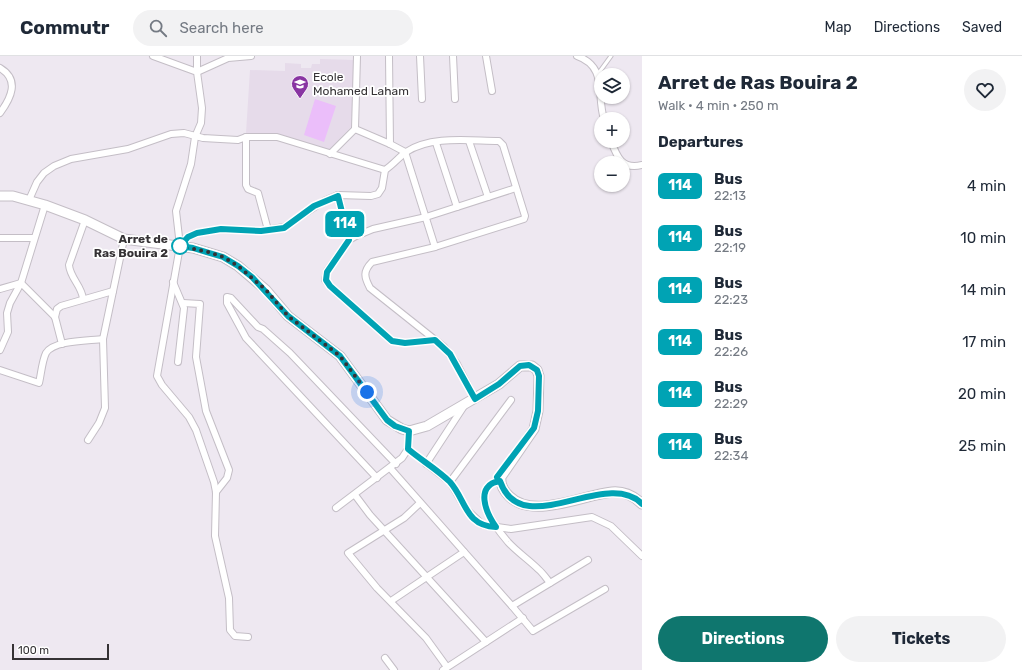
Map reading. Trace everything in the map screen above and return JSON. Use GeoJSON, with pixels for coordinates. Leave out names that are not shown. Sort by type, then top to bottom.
{"type":"FeatureCollection","features":[{"type":"Feature","properties":{"kind":"street"},"geometry":{"type":"LineString","coordinates":[[153,56],[197,72],[214,63],[239,56],[251,56]]}},
{"type":"Feature","properties":{"kind":"street"},"geometry":{"type":"LineString","coordinates":[[197,56],[197,72],[202,108],[201,123],[195,137],[191,164],[176,211],[180,246],[157,376],[162,385],[188,417],[202,443],[216,492],[215,536],[217,552],[228,592],[230,630],[235,636],[248,638]]}},
{"type":"Feature","properties":{"kind":"street"},"geometry":{"type":"LineString","coordinates":[[330,154],[355,129],[358,56]]}},
{"type":"Feature","properties":{"kind":"street"},"geometry":{"type":"LineString","coordinates":[[389,56],[390,144]]}},
{"type":"Feature","properties":{"kind":"street"},"geometry":{"type":"LineString","coordinates":[[420,56],[422,99]]}},
{"type":"Feature","properties":{"kind":"street"},"geometry":{"type":"LineString","coordinates":[[453,56],[455,99]]}},
{"type":"Feature","properties":{"kind":"street"},"geometry":{"type":"LineString","coordinates":[[486,56],[492,91]]}},
{"type":"Feature","properties":{"kind":"street"},"geometry":{"type":"LineString","coordinates":[[577,56],[590,62],[594,68]]}},
{"type":"Feature","properties":{"kind":"street"},"geometry":{"type":"LineString","coordinates":[[0,68],[6,72],[11,79],[12,88],[9,100],[0,113]]}},
{"type":"Feature","properties":{"kind":"street"},"geometry":{"type":"LineString","coordinates":[[355,129],[405,152],[435,247]]}},
{"type":"Feature","properties":{"kind":"street"},"geometry":{"type":"LineString","coordinates":[[29,200],[37,182],[44,173],[54,166],[71,159],[128,149],[171,134],[184,133],[195,137],[238,140],[246,137],[277,137],[385,170]]}},
{"type":"Feature","properties":{"kind":"street"},"geometry":{"type":"LineString","coordinates":[[246,137],[246,185],[248,188],[258,193],[268,230]]}},
{"type":"Feature","properties":{"kind":"street"},"geometry":{"type":"LineString","coordinates":[[468,141],[488,197]]}},
{"type":"Feature","properties":{"kind":"street"},"geometry":{"type":"LineString","coordinates":[[180,246],[188,237],[197,233],[221,229],[268,230],[287,226],[314,206],[338,196],[371,196],[378,194],[382,188],[385,170],[405,152],[414,148],[436,143],[499,141],[503,146],[525,216],[524,219],[435,247],[372,262],[366,268],[364,275],[370,288],[435,340],[450,354],[475,399]]}},
{"type":"Feature","properties":{"kind":"street"},"geometry":{"type":"LineString","coordinates":[[436,143],[457,207]]}},
{"type":"Feature","properties":{"kind":"street"},"geometry":{"type":"LineString","coordinates":[[614,148],[616,155],[623,163],[629,166],[642,165]]}},
{"type":"Feature","properties":{"kind":"street"},"geometry":{"type":"LineString","coordinates":[[435,340],[405,343],[392,341],[330,286],[326,280],[327,272],[349,240],[373,229],[426,217],[516,188]]}},
{"type":"Feature","properties":{"kind":"street"},"geometry":{"type":"LineString","coordinates":[[0,196],[29,200],[45,205],[85,220],[124,238],[193,248],[223,257],[252,277],[288,316],[340,356],[387,420],[395,426],[409,431],[427,426],[464,406],[499,384],[520,366],[529,365],[537,370],[539,376],[537,421],[534,428],[484,496],[485,506],[496,527],[509,543],[540,570],[550,583]]}},
{"type":"Feature","properties":{"kind":"street"},"geometry":{"type":"LineString","coordinates":[[338,196],[349,240]]}},
{"type":"Feature","properties":{"kind":"street"},"geometry":{"type":"LineString","coordinates":[[0,350],[8,332],[10,303],[21,283],[45,205]]}},
{"type":"Feature","properties":{"kind":"street"},"geometry":{"type":"LineString","coordinates":[[83,299],[82,292],[70,271],[69,266],[85,220]]}},
{"type":"Feature","properties":{"kind":"street"},"geometry":{"type":"LineString","coordinates":[[0,238],[34,238]]}},
{"type":"Feature","properties":{"kind":"street"},"geometry":{"type":"LineString","coordinates":[[88,440],[99,424],[105,408],[103,339],[124,238]]}},
{"type":"Feature","properties":{"kind":"street"},"geometry":{"type":"LineString","coordinates":[[173,282],[184,308],[178,362]]}},
{"type":"Feature","properties":{"kind":"street"},"geometry":{"type":"LineString","coordinates":[[0,289],[21,283]]}},
{"type":"Feature","properties":{"kind":"street"},"geometry":{"type":"LineString","coordinates":[[21,283],[55,317]]}},
{"type":"Feature","properties":{"kind":"street"},"geometry":{"type":"LineString","coordinates":[[62,344],[55,317],[57,309],[61,306],[113,291]]}},
{"type":"Feature","properties":{"kind":"street"},"geometry":{"type":"LineString","coordinates":[[377,478],[246,338],[227,303],[226,298],[231,298],[258,327],[263,329],[290,353],[396,464]]}},
{"type":"Feature","properties":{"kind":"street"},"geometry":{"type":"LineString","coordinates":[[183,303],[200,304],[196,357],[206,411],[228,470],[227,478],[216,492]]}},
{"type":"Feature","properties":{"kind":"street"},"geometry":{"type":"LineString","coordinates":[[0,317],[8,320]]}},
{"type":"Feature","properties":{"kind":"street"},"geometry":{"type":"LineString","coordinates":[[0,370],[39,384],[46,353],[52,348],[62,344],[103,339]]}},
{"type":"Feature","properties":{"kind":"street"},"geometry":{"type":"LineString","coordinates":[[450,482],[511,400]]}},
{"type":"Feature","properties":{"kind":"street"},"geometry":{"type":"LineString","coordinates":[[426,464],[464,406]]}},
{"type":"Feature","properties":{"kind":"street"},"geometry":{"type":"LineString","coordinates":[[336,508],[396,464],[408,449],[409,431]]}},
{"type":"Feature","properties":{"kind":"street"},"geometry":{"type":"LineString","coordinates":[[408,449],[450,482],[472,516],[482,525],[511,529],[592,517],[611,526],[642,556]]}},
{"type":"Feature","properties":{"kind":"street"},"geometry":{"type":"LineString","coordinates":[[490,486],[500,481],[511,460]]}},
{"type":"Feature","properties":{"kind":"street"},"geometry":{"type":"LineString","coordinates":[[390,468],[533,631],[604,589]]}},
{"type":"Feature","properties":{"kind":"street"},"geometry":{"type":"LineString","coordinates":[[500,481],[503,490],[510,497],[518,503],[531,507],[546,506],[613,492],[629,494],[642,504]]}},
{"type":"Feature","properties":{"kind":"street"},"geometry":{"type":"LineString","coordinates":[[355,495],[370,515],[486,642]]}},
{"type":"Feature","properties":{"kind":"street"},"geometry":{"type":"LineString","coordinates":[[420,504],[404,518],[348,554],[376,588],[391,601],[405,619],[426,638],[445,669],[523,618]]}},
{"type":"Feature","properties":{"kind":"street"},"geometry":{"type":"LineString","coordinates":[[391,601],[464,552]]}},
{"type":"Feature","properties":{"kind":"street"},"geometry":{"type":"LineString","coordinates":[[512,606],[588,560]]}},
{"type":"Feature","properties":{"kind":"street"},"geometry":{"type":"LineString","coordinates":[[384,658],[394,670]]}},
{"type":"Feature","properties":{"kind":"lane"},"geometry":{"type":"LineString","coordinates":[[602,68],[611,56]]}},
{"type":"Feature","properties":{"kind":"shaded area","name":"Ecole Mohamed Laham"},"geometry":{"type":"Polygon","coordinates":[[[320,59],[355,60],[351,127],[329,150],[278,134],[246,133],[250,70],[285,71],[285,63],[301,64],[301,68],[311,68],[312,64],[320,64],[320,59]]]}},
{"type":"Feature","properties":{"kind":"shaded area"},"geometry":{"type":"Polygon","coordinates":[[[315,99],[336,106],[324,142],[304,135],[315,99]]]}},
{"type":"Feature","properties":{"kind":"bus line","name":"114"},"geometry":{"type":"LineString","coordinates":[[497,477],[534,428],[537,421],[539,376],[537,370],[529,365],[520,366],[510,376],[475,399],[457,364],[444,347],[435,340],[398,344],[392,341],[330,286],[326,280],[327,272],[349,240],[338,196],[314,206],[284,228],[261,231],[241,228],[221,229],[197,233],[188,237],[180,246],[193,248],[223,257],[238,266],[266,290],[288,316],[340,356],[387,420],[395,426],[409,431],[408,449],[450,482],[466,509],[482,525],[487,527],[496,527],[485,506],[484,496],[486,489],[500,481],[503,490],[510,497],[518,503],[531,507],[546,506],[613,492],[629,494],[638,499],[642,504]]}},
{"type":"Feature","properties":{"kind":"place","name":"Ecole Mohamed Laham"},"geometry":{"type":"Point","coordinates":[300,99]}},
{"type":"Feature","properties":{"kind":"place","name":"Arret de Ras Bouira 2"},"geometry":{"type":"Point","coordinates":[180,246]}},
{"type":"Feature","properties":{"kind":"route"},"geometry":{"type":"LineString","coordinates":[[180,246],[193,248],[223,257],[238,266],[266,290],[288,316],[340,356],[367,392]]}}]}
